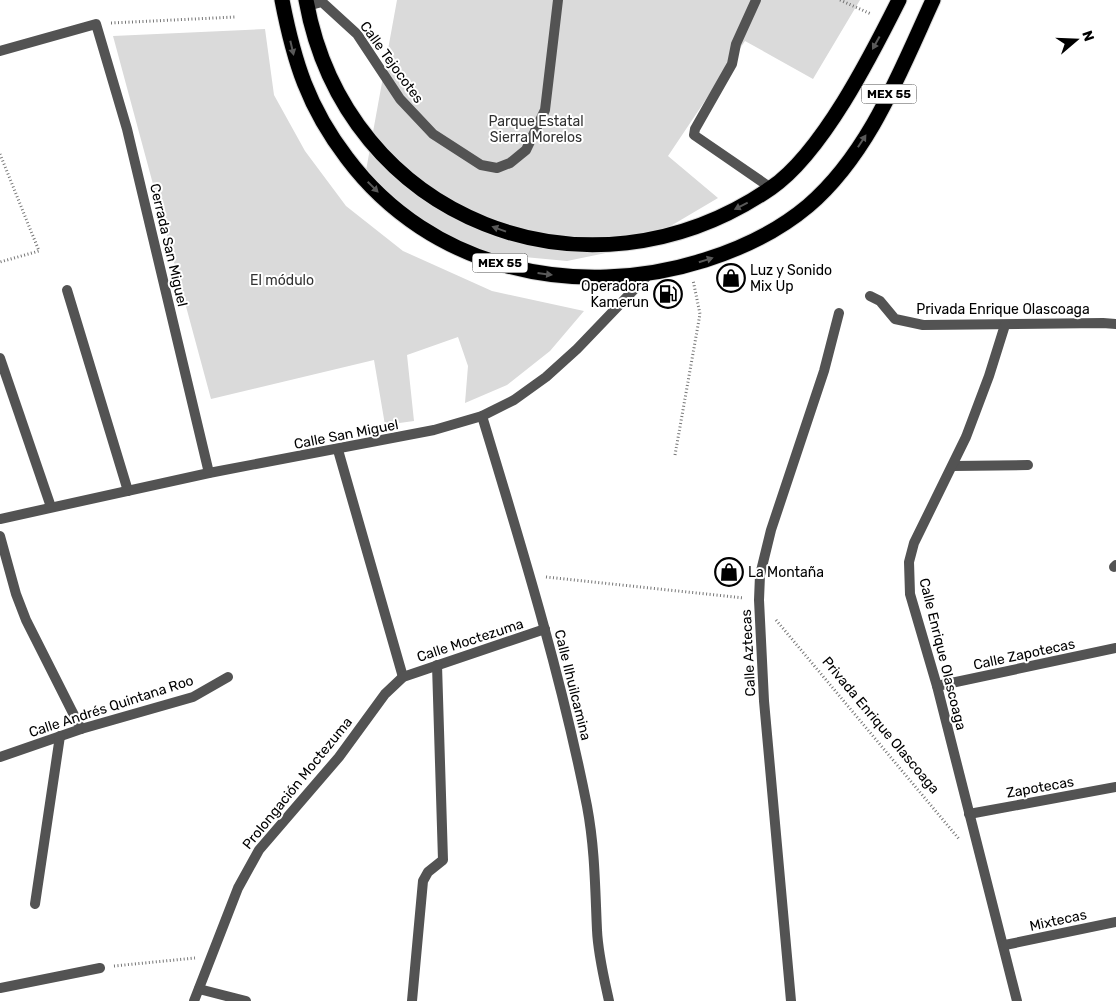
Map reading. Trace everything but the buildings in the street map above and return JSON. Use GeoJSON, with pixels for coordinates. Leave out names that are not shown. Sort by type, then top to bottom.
{"type":"FeatureCollection","features":[{"type":"Feature","properties":{"kind":"highway","name":"MEX 55"},"geometry":{"type":"LineString","coordinates":[[282,0],[299,72],[316,111],[348,160],[372,187],[404,215],[446,243],[499,263],[534,273],[600,279],[648,275],[690,265],[744,246],[768,234],[798,214],[834,181],[851,159],[885,102],[933,0]]}},
{"type":"Feature","properties":{"kind":"highway","name":"MEX 55"},"geometry":{"type":"LineString","coordinates":[[306,3],[314,33],[331,81],[358,128],[382,157],[405,178],[429,196],[457,212],[483,223],[516,234],[546,241],[578,245],[644,240],[712,220],[771,188],[806,154],[833,116],[899,0]]}},
{"type":"Feature","properties":{"kind":"street","name":"Calle Tejocotes"},"geometry":{"type":"LineString","coordinates":[[306,3],[322,1],[357,34],[400,99],[433,134],[481,165],[497,168],[510,164],[526,150],[545,110],[558,0]]}},
{"type":"Feature","properties":{"kind":"street"},"geometry":{"type":"LineString","coordinates":[[756,0],[736,44],[732,64],[693,132],[695,138],[771,188]]}},
{"type":"Feature","properties":{"kind":"street"},"geometry":{"type":"LineString","coordinates":[[0,51],[96,24]]}},
{"type":"Feature","properties":{"kind":"street","name":"Cerrada San Miguel"},"geometry":{"type":"LineString","coordinates":[[96,24],[127,129],[209,473]]}},
{"type":"Feature","properties":{"kind":"street","name":"Calle San Miguel"},"geometry":{"type":"LineString","coordinates":[[0,519],[209,473],[338,450],[434,430],[482,416],[514,400],[546,377],[577,349],[648,275]]}},
{"type":"Feature","properties":{"kind":"street"},"geometry":{"type":"LineString","coordinates":[[67,290],[128,490]]}},
{"type":"Feature","properties":{"kind":"street","name":"Privada Enrique Olascoaga"},"geometry":{"type":"LineString","coordinates":[[870,296],[880,301],[892,317],[900,322],[923,325],[1005,326],[1103,322],[1116,324]]}},
{"type":"Feature","properties":{"kind":"street","name":"Calle Aztecas"},"geometry":{"type":"LineString","coordinates":[[791,1001],[770,791],[759,600],[760,575],[771,530],[824,371],[839,313]]}},
{"type":"Feature","properties":{"kind":"street","name":"Calle Enrique Olascoaga"},"geometry":{"type":"LineString","coordinates":[[1005,326],[990,376],[953,466],[923,523],[909,562],[910,594],[938,686],[969,814],[1005,945],[1017,1001]]}},
{"type":"Feature","properties":{"kind":"street"},"geometry":{"type":"LineString","coordinates":[[0,358],[51,507]]}},
{"type":"Feature","properties":{"kind":"street","name":"Calle Ilhuilcamina"},"geometry":{"type":"LineString","coordinates":[[482,416],[545,629],[569,720],[587,808],[597,885],[597,931],[609,1001]]}},
{"type":"Feature","properties":{"kind":"street"},"geometry":{"type":"LineString","coordinates":[[338,450],[403,677]]}},
{"type":"Feature","properties":{"kind":"street"},"geometry":{"type":"LineString","coordinates":[[953,466],[1028,465]]}},
{"type":"Feature","properties":{"kind":"street"},"geometry":{"type":"LineString","coordinates":[[0,536],[16,594],[26,620],[81,729]]}},
{"type":"Feature","properties":{"kind":"street","name":"Calle Moctezuma"},"geometry":{"type":"LineString","coordinates":[[403,677],[545,629]]}},
{"type":"Feature","properties":{"kind":"street","name":"Calle Zapotecas"},"geometry":{"type":"LineString","coordinates":[[938,686],[1116,648]]}},
{"type":"Feature","properties":{"kind":"street"},"geometry":{"type":"LineString","coordinates":[[412,1001],[423,881],[428,872],[443,860],[437,665]]}},
{"type":"Feature","properties":{"kind":"street","name":"Calle Andrés Quintana Roo"},"geometry":{"type":"LineString","coordinates":[[0,758],[81,729],[194,696],[228,677]]}},
{"type":"Feature","properties":{"kind":"street","name":"Prolongación Moctezuma"},"geometry":{"type":"LineString","coordinates":[[194,1001],[213,957],[238,888],[259,850],[338,757],[384,694],[403,677]]}},
{"type":"Feature","properties":{"kind":"street"},"geometry":{"type":"LineString","coordinates":[[35,904],[60,736]]}},
{"type":"Feature","properties":{"kind":"street","name":"Zapotecas"},"geometry":{"type":"LineString","coordinates":[[969,814],[1116,787]]}},
{"type":"Feature","properties":{"kind":"street","name":"Mixtecas"},"geometry":{"type":"LineString","coordinates":[[1005,945],[1116,922]]}},
{"type":"Feature","properties":{"kind":"street"},"geometry":{"type":"LineString","coordinates":[[0,988],[100,968]]}},
{"type":"Feature","properties":{"kind":"street"},"geometry":{"type":"LineString","coordinates":[[199,989],[246,1001]]}},
{"type":"Feature","properties":{"kind":"path"},"geometry":{"type":"LineString","coordinates":[[840,0],[888,22]]}},
{"type":"Feature","properties":{"kind":"path"},"geometry":{"type":"LineString","coordinates":[[96,24],[235,17]]}},
{"type":"Feature","properties":{"kind":"path"},"geometry":{"type":"LineString","coordinates":[[0,154],[39,252],[0,262]]}},
{"type":"Feature","properties":{"kind":"path"},"geometry":{"type":"LineString","coordinates":[[675,456],[700,314],[690,265]]}},
{"type":"Feature","properties":{"kind":"path"},"geometry":{"type":"LineString","coordinates":[[530,579],[554,577],[759,600]]}},
{"type":"Feature","properties":{"kind":"path","name":"Privada Enrique Olascoaga"},"geometry":{"type":"LineString","coordinates":[[759,600],[963,844]]}},
{"type":"Feature","properties":{"kind":"path"},"geometry":{"type":"LineString","coordinates":[[100,968],[213,957]]}},
{"type":"Feature","properties":{"kind":"green space","name":"Parque Estatal Sierra Morelos"},"geometry":{"type":"Polygon","coordinates":[[[397,0],[860,0],[813,79],[745,41],[668,156],[718,198],[635,247],[567,261],[493,254],[424,231],[363,187],[397,0]]]}},
{"type":"Feature","properties":{"kind":"green space","name":"El módulo"},"geometry":{"type":"Polygon","coordinates":[[[265,29],[274,95],[305,151],[346,206],[403,251],[492,291],[584,311],[550,351],[507,385],[465,403],[468,366],[458,337],[407,355],[414,421],[385,425],[374,360],[211,399],[113,36],[265,29]]]}},
{"type":"Feature","properties":{"kind":"place","name":"Luz y Sonido Mix Up"},"geometry":{"type":"Point","coordinates":[731,278]}},
{"type":"Feature","properties":{"kind":"place","name":"Operadora Kamerun"},"geometry":{"type":"Point","coordinates":[668,294]}},
{"type":"Feature","properties":{"kind":"place","name":"La Montaña"},"geometry":{"type":"Point","coordinates":[729,572]}}]}
